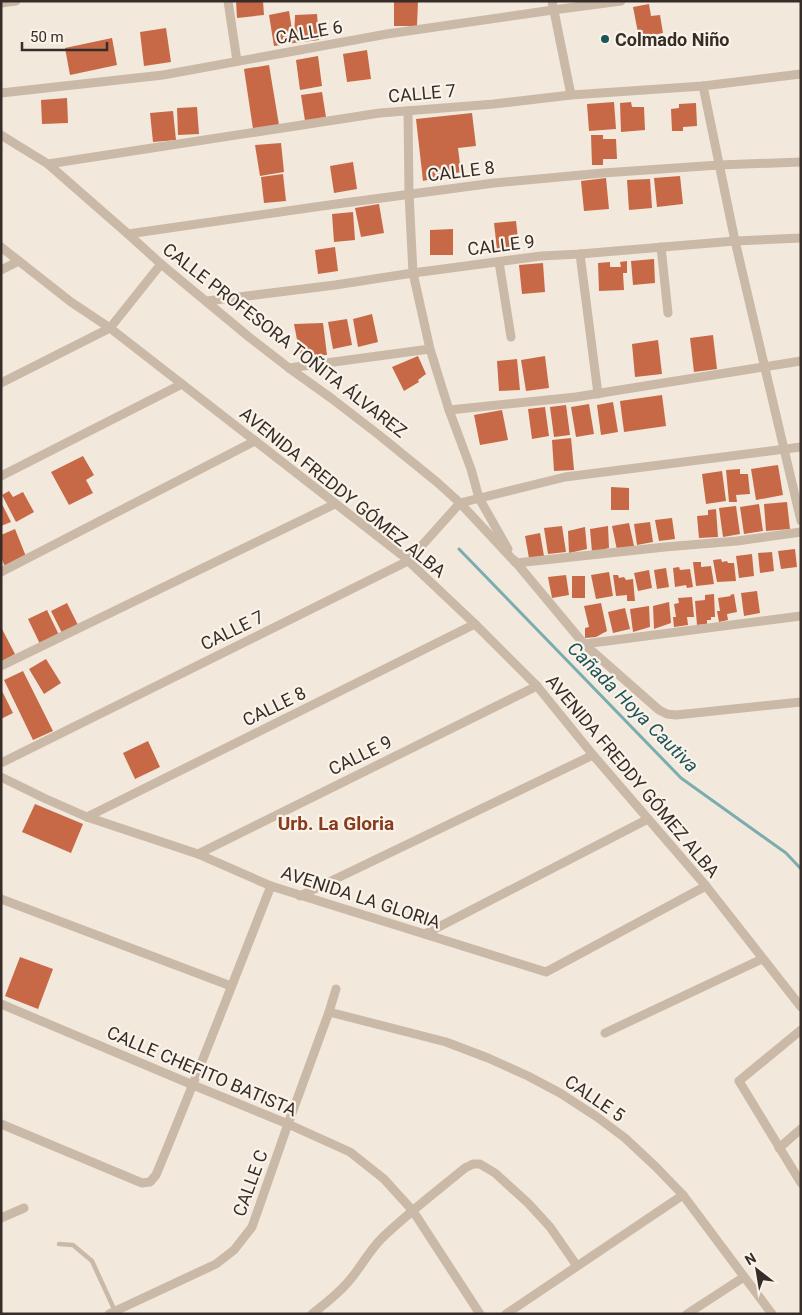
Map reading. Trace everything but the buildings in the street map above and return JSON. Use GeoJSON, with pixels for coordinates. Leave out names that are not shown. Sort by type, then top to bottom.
{"type":"FeatureCollection","features":[{"type":"Feature","properties":{"kind":"street"},"geometry":{"type":"LineString","coordinates":[[1,3],[16,1]]}},
{"type":"Feature","properties":{"kind":"street"},"geometry":{"type":"LineString","coordinates":[[228,1],[237,61]]}},
{"type":"Feature","properties":{"kind":"street","name":"CALLE 6"},"geometry":{"type":"LineString","coordinates":[[1,93],[163,75],[552,6],[622,1]]}},
{"type":"Feature","properties":{"kind":"street"},"geometry":{"type":"LineString","coordinates":[[552,6],[571,95]]}},
{"type":"Feature","properties":{"kind":"street","name":"CALLE 7"},"geometry":{"type":"LineString","coordinates":[[48,164],[380,113],[494,104],[571,95],[703,86],[801,74]]}},
{"type":"Feature","properties":{"kind":"street"},"geometry":{"type":"LineString","coordinates":[[703,86],[735,241],[801,521]]}},
{"type":"Feature","properties":{"kind":"street"},"geometry":{"type":"LineString","coordinates":[[408,111],[408,194],[413,273],[430,348],[479,498],[516,563],[584,644],[659,710],[667,714],[801,702]]}},
{"type":"Feature","properties":{"kind":"street","name":"CALLE PROFESORA TOÑITA ÁLVAREZ"},"geometry":{"type":"LineString","coordinates":[[1,135],[48,164],[161,264],[289,368],[331,398],[438,482],[516,563]]}},
{"type":"Feature","properties":{"kind":"street","name":"CALLE 8"},"geometry":{"type":"LineString","coordinates":[[128,234],[494,183],[719,165],[801,162]]}},
{"type":"Feature","properties":{"kind":"street","name":"CALLE 9"},"geometry":{"type":"LineString","coordinates":[[207,301],[541,256],[735,241],[801,238]]}},
{"type":"Feature","properties":{"kind":"street","name":"AVENIDA FREDDY GÓMEZ ALBA"},"geometry":{"type":"LineString","coordinates":[[1,247],[71,302],[110,328],[408,561],[475,624],[537,686],[706,886],[801,1007]]}},
{"type":"Feature","properties":{"kind":"street"},"geometry":{"type":"LineString","coordinates":[[661,247],[668,313]]}},
{"type":"Feature","properties":{"kind":"street"},"geometry":{"type":"LineString","coordinates":[[580,254],[598,394]]}},
{"type":"Feature","properties":{"kind":"street"},"geometry":{"type":"LineString","coordinates":[[1,270],[19,261]]}},
{"type":"Feature","properties":{"kind":"street"},"geometry":{"type":"LineString","coordinates":[[499,262],[511,337]]}},
{"type":"Feature","properties":{"kind":"street"},"geometry":{"type":"LineString","coordinates":[[1,383],[110,328],[161,264]]}},
{"type":"Feature","properties":{"kind":"street"},"geometry":{"type":"LineString","coordinates":[[289,368],[430,348]]}},
{"type":"Feature","properties":{"kind":"street"},"geometry":{"type":"LineString","coordinates":[[449,410],[598,394],[764,366],[801,362]]}},
{"type":"Feature","properties":{"kind":"street"},"geometry":{"type":"LineString","coordinates":[[1,476],[182,384]]}},
{"type":"Feature","properties":{"kind":"street"},"geometry":{"type":"LineString","coordinates":[[1,572],[255,441]]}},
{"type":"Feature","properties":{"kind":"street"},"geometry":{"type":"LineString","coordinates":[[460,503],[565,477],[801,447]]}},
{"type":"Feature","properties":{"kind":"street","name":"CALLE 7"},"geometry":{"type":"LineString","coordinates":[[1,763],[408,561],[460,503]]}},
{"type":"Feature","properties":{"kind":"street"},"geometry":{"type":"LineString","coordinates":[[1,666],[335,504]]}},
{"type":"Feature","properties":{"kind":"street"},"geometry":{"type":"LineString","coordinates":[[516,563],[737,541],[801,532]]}},
{"type":"Feature","properties":{"kind":"street"},"geometry":{"type":"LineString","coordinates":[[584,644],[801,616]]}},
{"type":"Feature","properties":{"kind":"street","name":"CALLE 8"},"geometry":{"type":"LineString","coordinates":[[87,817],[475,624]]}},
{"type":"Feature","properties":{"kind":"street","name":"CALLE 9"},"geometry":{"type":"LineString","coordinates":[[198,854],[537,686]]}},
{"type":"Feature","properties":{"kind":"street"},"geometry":{"type":"LineString","coordinates":[[300,896],[594,755]]}},
{"type":"Feature","properties":{"kind":"street","name":"AVENIDA LA GLORIA"},"geometry":{"type":"LineString","coordinates":[[2,779],[87,817],[198,854],[271,886],[546,972],[706,886]]}},
{"type":"Feature","properties":{"kind":"street"},"geometry":{"type":"LineString","coordinates":[[425,934],[648,819]]}},
{"type":"Feature","properties":{"kind":"street"},"geometry":{"type":"LineString","coordinates":[[1,1124],[142,1183],[150,1182],[156,1174],[193,1086],[271,886]]}},
{"type":"Feature","properties":{"kind":"street"},"geometry":{"type":"LineString","coordinates":[[1,899],[231,986]]}},
{"type":"Feature","properties":{"kind":"street"},"geometry":{"type":"LineString","coordinates":[[605,1033],[762,959]]}},
{"type":"Feature","properties":{"kind":"street","name":"CALLE C"},"geometry":{"type":"LineString","coordinates":[[112,1312],[216,1264],[234,1250],[252,1227],[336,989]]}},
{"type":"Feature","properties":{"kind":"street","name":"CALLE CHEFITO BATISTA"},"geometry":{"type":"LineString","coordinates":[[1,1004],[193,1086],[288,1124],[350,1152],[384,1179],[413,1210],[480,1314]]}},
{"type":"Feature","properties":{"kind":"street","name":"CALLE 5"},"geometry":{"type":"LineString","coordinates":[[329,1012],[446,1042],[488,1058],[560,1093],[597,1117],[626,1138],[683,1196],[772,1314]]}},
{"type":"Feature","properties":{"kind":"street"},"geometry":{"type":"LineString","coordinates":[[801,1030],[739,1081],[801,1183]]}},
{"type":"Feature","properties":{"kind":"street"},"geometry":{"type":"LineString","coordinates":[[779,1148],[801,1129]]}},
{"type":"Feature","properties":{"kind":"street"},"geometry":{"type":"LineString","coordinates":[[312,1314],[332,1299],[350,1280],[369,1253],[413,1210],[465,1168],[473,1164],[480,1164],[494,1173],[528,1203],[550,1227],[577,1266]]}},
{"type":"Feature","properties":{"kind":"street"},"geometry":{"type":"LineString","coordinates":[[506,1314],[683,1196]]}},
{"type":"Feature","properties":{"kind":"street"},"geometry":{"type":"LineString","coordinates":[[1,1218],[24,1208]]}},
{"type":"Feature","properties":{"kind":"street"},"geometry":{"type":"LineString","coordinates":[[687,1314],[744,1277]]}},
{"type":"Feature","properties":{"kind":"lane"},"geometry":{"type":"LineString","coordinates":[[59,1244],[74,1245],[92,1261],[112,1312]]}},
{"type":"Feature","properties":{"kind":"waterway","name":"Cañada Hoya Cautiva"},"geometry":{"type":"LineString","coordinates":[[459,549],[681,778],[786,853],[801,869]]}},
{"type":"Feature","properties":{"kind":"place","name":"Colmado Niño"},"geometry":{"type":"Point","coordinates":[605,39]}},
{"type":"Feature","properties":{"kind":"district","name":"Urb. La Gloria"},"geometry":{"type":"Point","coordinates":[336,823]}}]}
